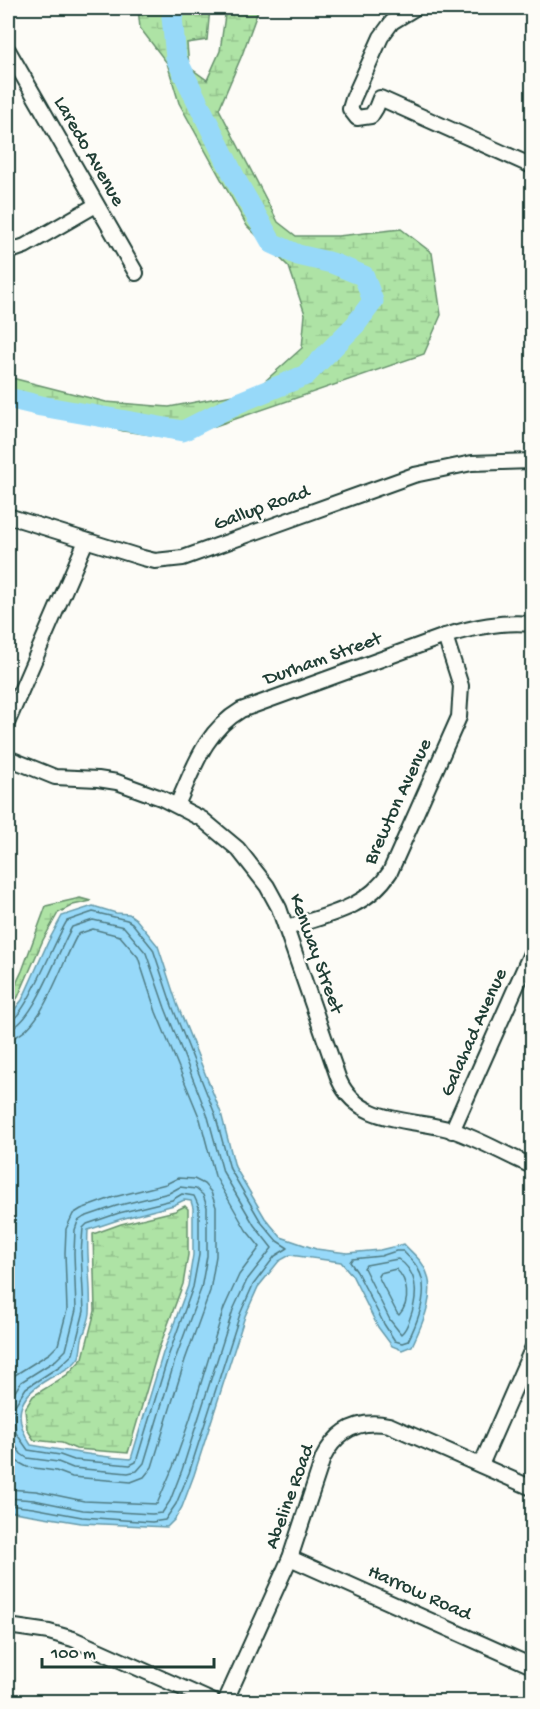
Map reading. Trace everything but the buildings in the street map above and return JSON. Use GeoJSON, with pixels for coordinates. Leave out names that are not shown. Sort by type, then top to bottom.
{"type":"FeatureCollection","features":[{"type":"Feature","properties":{"kind":"street"},"geometry":{"type":"LineString","coordinates":[[415,8],[392,22],[381,37],[352,99],[350,109],[357,118],[371,116],[380,98],[532,166]]}},
{"type":"Feature","properties":{"kind":"street","name":"Laredo Avenue"},"geometry":{"type":"LineString","coordinates":[[8,50],[136,273]]}},
{"type":"Feature","properties":{"kind":"street"},"geometry":{"type":"LineString","coordinates":[[8,252],[26,246],[96,205]]}},
{"type":"Feature","properties":{"kind":"street","name":"Gallup Road"},"geometry":{"type":"LineString","coordinates":[[8,516],[143,558],[171,560],[183,558],[414,475],[472,463],[532,461]]}},
{"type":"Feature","properties":{"kind":"street"},"geometry":{"type":"LineString","coordinates":[[8,721],[86,541]]}},
{"type":"Feature","properties":{"kind":"street","name":"Durham Street"},"geometry":{"type":"LineString","coordinates":[[177,805],[207,741],[228,718],[241,710],[472,628],[496,624],[532,624]]}},
{"type":"Feature","properties":{"kind":"street","name":"Brewton Avenue"},"geometry":{"type":"LineString","coordinates":[[287,928],[362,901],[375,891],[390,872],[459,717],[461,686],[445,636]]}},
{"type":"Feature","properties":{"kind":"street","name":"Kenway Street"},"geometry":{"type":"LineString","coordinates":[[8,758],[55,777],[98,779],[117,783],[177,805],[202,819],[238,849],[267,886],[287,928],[339,1080],[350,1100],[371,1113],[452,1131],[532,1167]]}},
{"type":"Feature","properties":{"kind":"street","name":"Galahad Avenue"},"geometry":{"type":"LineString","coordinates":[[452,1131],[532,951]]}},
{"type":"Feature","properties":{"kind":"street"},"geometry":{"type":"LineString","coordinates":[[481,1465],[532,1350]]}},
{"type":"Feature","properties":{"kind":"street","name":"Abeline Road"},"geometry":{"type":"LineString","coordinates":[[225,1701],[290,1558],[323,1458],[329,1446],[347,1429],[368,1422],[389,1425],[532,1488]]}},
{"type":"Feature","properties":{"kind":"street","name":"Harrow Road"},"geometry":{"type":"LineString","coordinates":[[290,1558],[532,1666]]}},
{"type":"Feature","properties":{"kind":"street"},"geometry":{"type":"LineString","coordinates":[[8,1626],[49,1632],[73,1639],[214,1701]]}},
{"type":"Feature","properties":{"kind":"green space"},"geometry":{"type":"Polygon","coordinates":[[[138,8],[210,8],[207,40],[187,43],[189,67],[207,80],[220,51],[226,8],[259,8],[219,109],[278,222],[296,236],[338,236],[401,229],[432,253],[441,315],[424,354],[174,438],[123,431],[8,398],[8,377],[106,402],[169,407],[254,391],[302,348],[305,314],[289,267],[247,226],[179,103],[167,63],[140,28],[138,8]]]}},
{"type":"Feature","properties":{"kind":"green space"},"geometry":{"type":"Polygon","coordinates":[[[80,898],[91,901],[73,905],[58,913],[43,940],[18,997],[8,1010],[8,1001],[22,971],[46,906],[80,898]]]}},
{"type":"Feature","properties":{"kind":"green space"},"geometry":{"type":"Polygon","coordinates":[[[185,1206],[188,1209],[188,1255],[183,1284],[158,1351],[128,1453],[76,1449],[62,1443],[34,1440],[27,1429],[25,1409],[33,1396],[67,1375],[83,1358],[95,1311],[93,1234],[121,1224],[175,1211],[185,1206]]]}},
{"type":"Feature","properties":{"kind":"water"},"geometry":{"type":"Polygon","coordinates":[[[93,906],[116,913],[129,914],[136,919],[158,946],[177,1004],[221,1113],[235,1167],[265,1218],[281,1237],[316,1249],[347,1253],[380,1250],[404,1244],[423,1265],[430,1285],[428,1306],[421,1327],[412,1346],[402,1350],[392,1346],[378,1327],[352,1275],[341,1262],[290,1255],[279,1261],[258,1287],[245,1316],[194,1475],[182,1507],[167,1527],[81,1523],[8,1511],[8,1018],[22,1000],[62,916],[93,906]],[[184,1200],[88,1230],[90,1313],[80,1355],[69,1368],[45,1381],[28,1394],[20,1417],[25,1435],[31,1445],[131,1459],[163,1353],[188,1286],[193,1255],[191,1201],[184,1200]]]}},
{"type":"Feature","properties":{"kind":"waterway"},"geometry":{"type":"LineString","coordinates":[[8,398],[183,431],[240,402],[306,375],[356,324],[373,301],[364,276],[332,263],[298,255],[272,243],[237,182],[176,58],[172,17],[177,8]]}}]}
